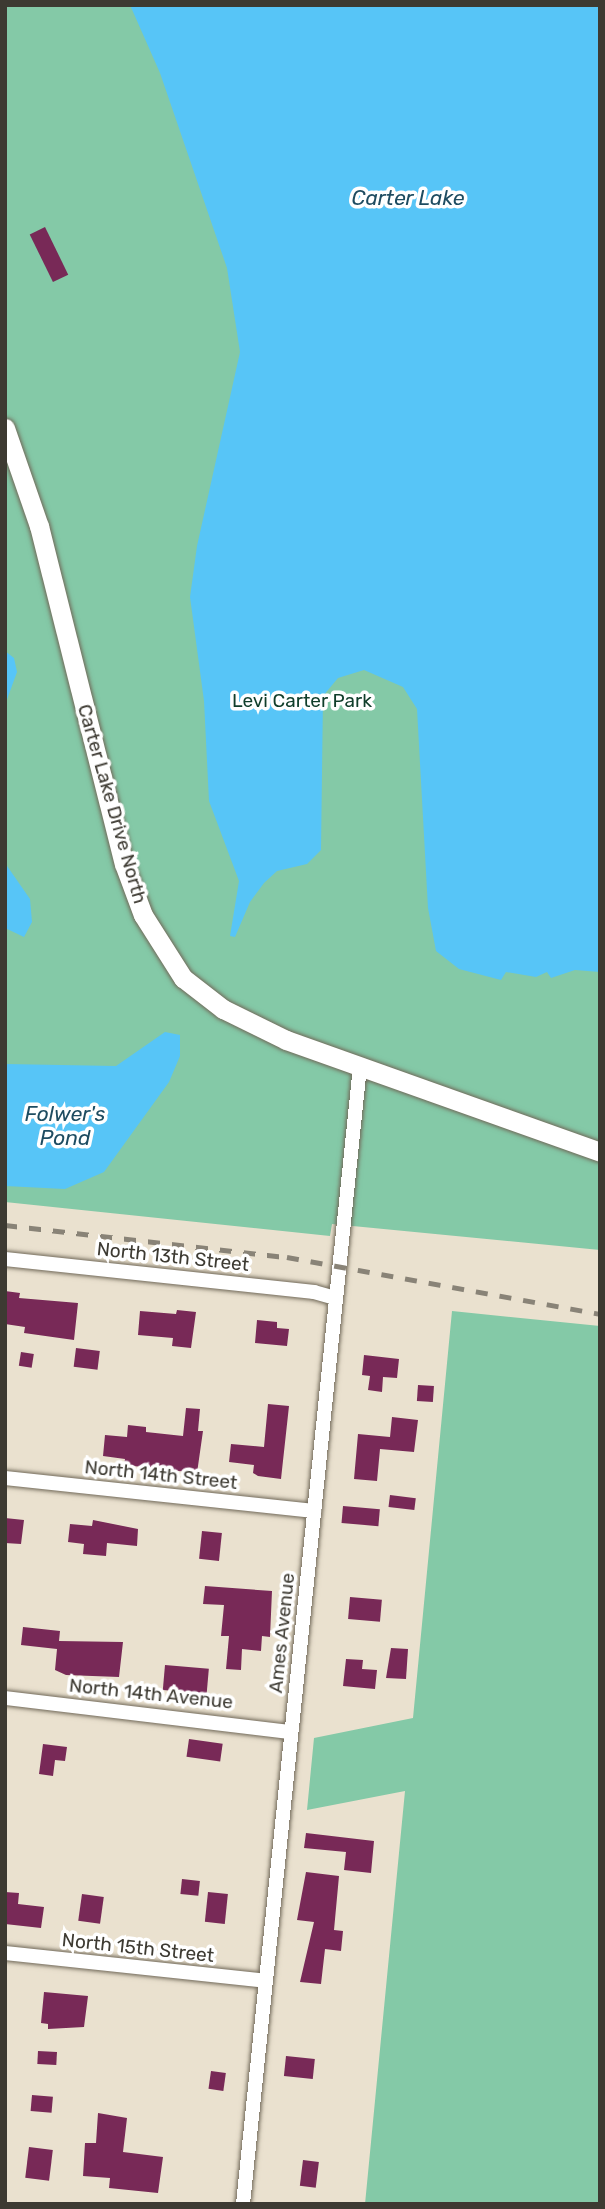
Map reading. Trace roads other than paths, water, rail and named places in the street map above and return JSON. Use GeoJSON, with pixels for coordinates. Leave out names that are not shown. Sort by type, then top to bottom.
{"type":"FeatureCollection","features":[{"type":"Feature","properties":{"kind":"street","name":"Carter Lake Drive North"},"geometry":{"type":"LineString","coordinates":[[5,428],[39,526],[124,864],[143,915],[183,978],[223,1009],[286,1040],[600,1153]]}},
{"type":"Feature","properties":{"kind":"street","name":"Ames Avenue"},"geometry":{"type":"LineString","coordinates":[[243,2204],[359,1066]]}},
{"type":"Feature","properties":{"kind":"street","name":"North 13th Street"},"geometry":{"type":"LineString","coordinates":[[5,1259],[314,1292],[335,1298]]}},
{"type":"Feature","properties":{"kind":"street","name":"North 14th Street"},"geometry":{"type":"LineString","coordinates":[[5,1478],[314,1511]]}},
{"type":"Feature","properties":{"kind":"street","name":"North 14th Avenue"},"geometry":{"type":"LineString","coordinates":[[5,1698],[291,1732]]}},
{"type":"Feature","properties":{"kind":"street","name":"North 15th Street"},"geometry":{"type":"LineString","coordinates":[[5,1953],[266,1981]]}},
{"type":"Feature","properties":{"kind":"water","name":"Carter Lake"},"geometry":{"type":"Polygon","coordinates":[[[130,5],[600,5],[600,972],[575,970],[551,978],[547,972],[536,977],[506,972],[501,980],[459,969],[436,951],[428,908],[417,709],[403,687],[364,670],[338,678],[323,696],[321,850],[307,864],[277,871],[264,883],[250,902],[235,937],[230,936],[239,881],[209,801],[204,701],[190,597],[197,546],[240,352],[227,268],[160,73],[130,5]]]}},
{"type":"Feature","properties":{"kind":"water"},"geometry":{"type":"Polygon","coordinates":[[[5,651],[14,658],[17,672],[5,705],[5,651]]]}},
{"type":"Feature","properties":{"kind":"water"},"geometry":{"type":"Polygon","coordinates":[[[5,863],[30,899],[32,922],[24,937],[5,928],[5,863]]]}},
{"type":"Feature","properties":{"kind":"water","name":"Folwer's Pond"},"geometry":{"type":"Polygon","coordinates":[[[165,1032],[180,1035],[180,1056],[169,1082],[104,1172],[65,1189],[5,1186],[5,1064],[116,1066],[165,1032]]]}},
{"type":"Feature","properties":{"kind":"railway"},"geometry":{"type":"LineString","coordinates":[[5,1225],[287,1257],[600,1314]]}},
{"type":"Feature","properties":{"kind":"park label","name":"Levi Carter Park"},"geometry":{"type":"Point","coordinates":[302,701]}}]}
